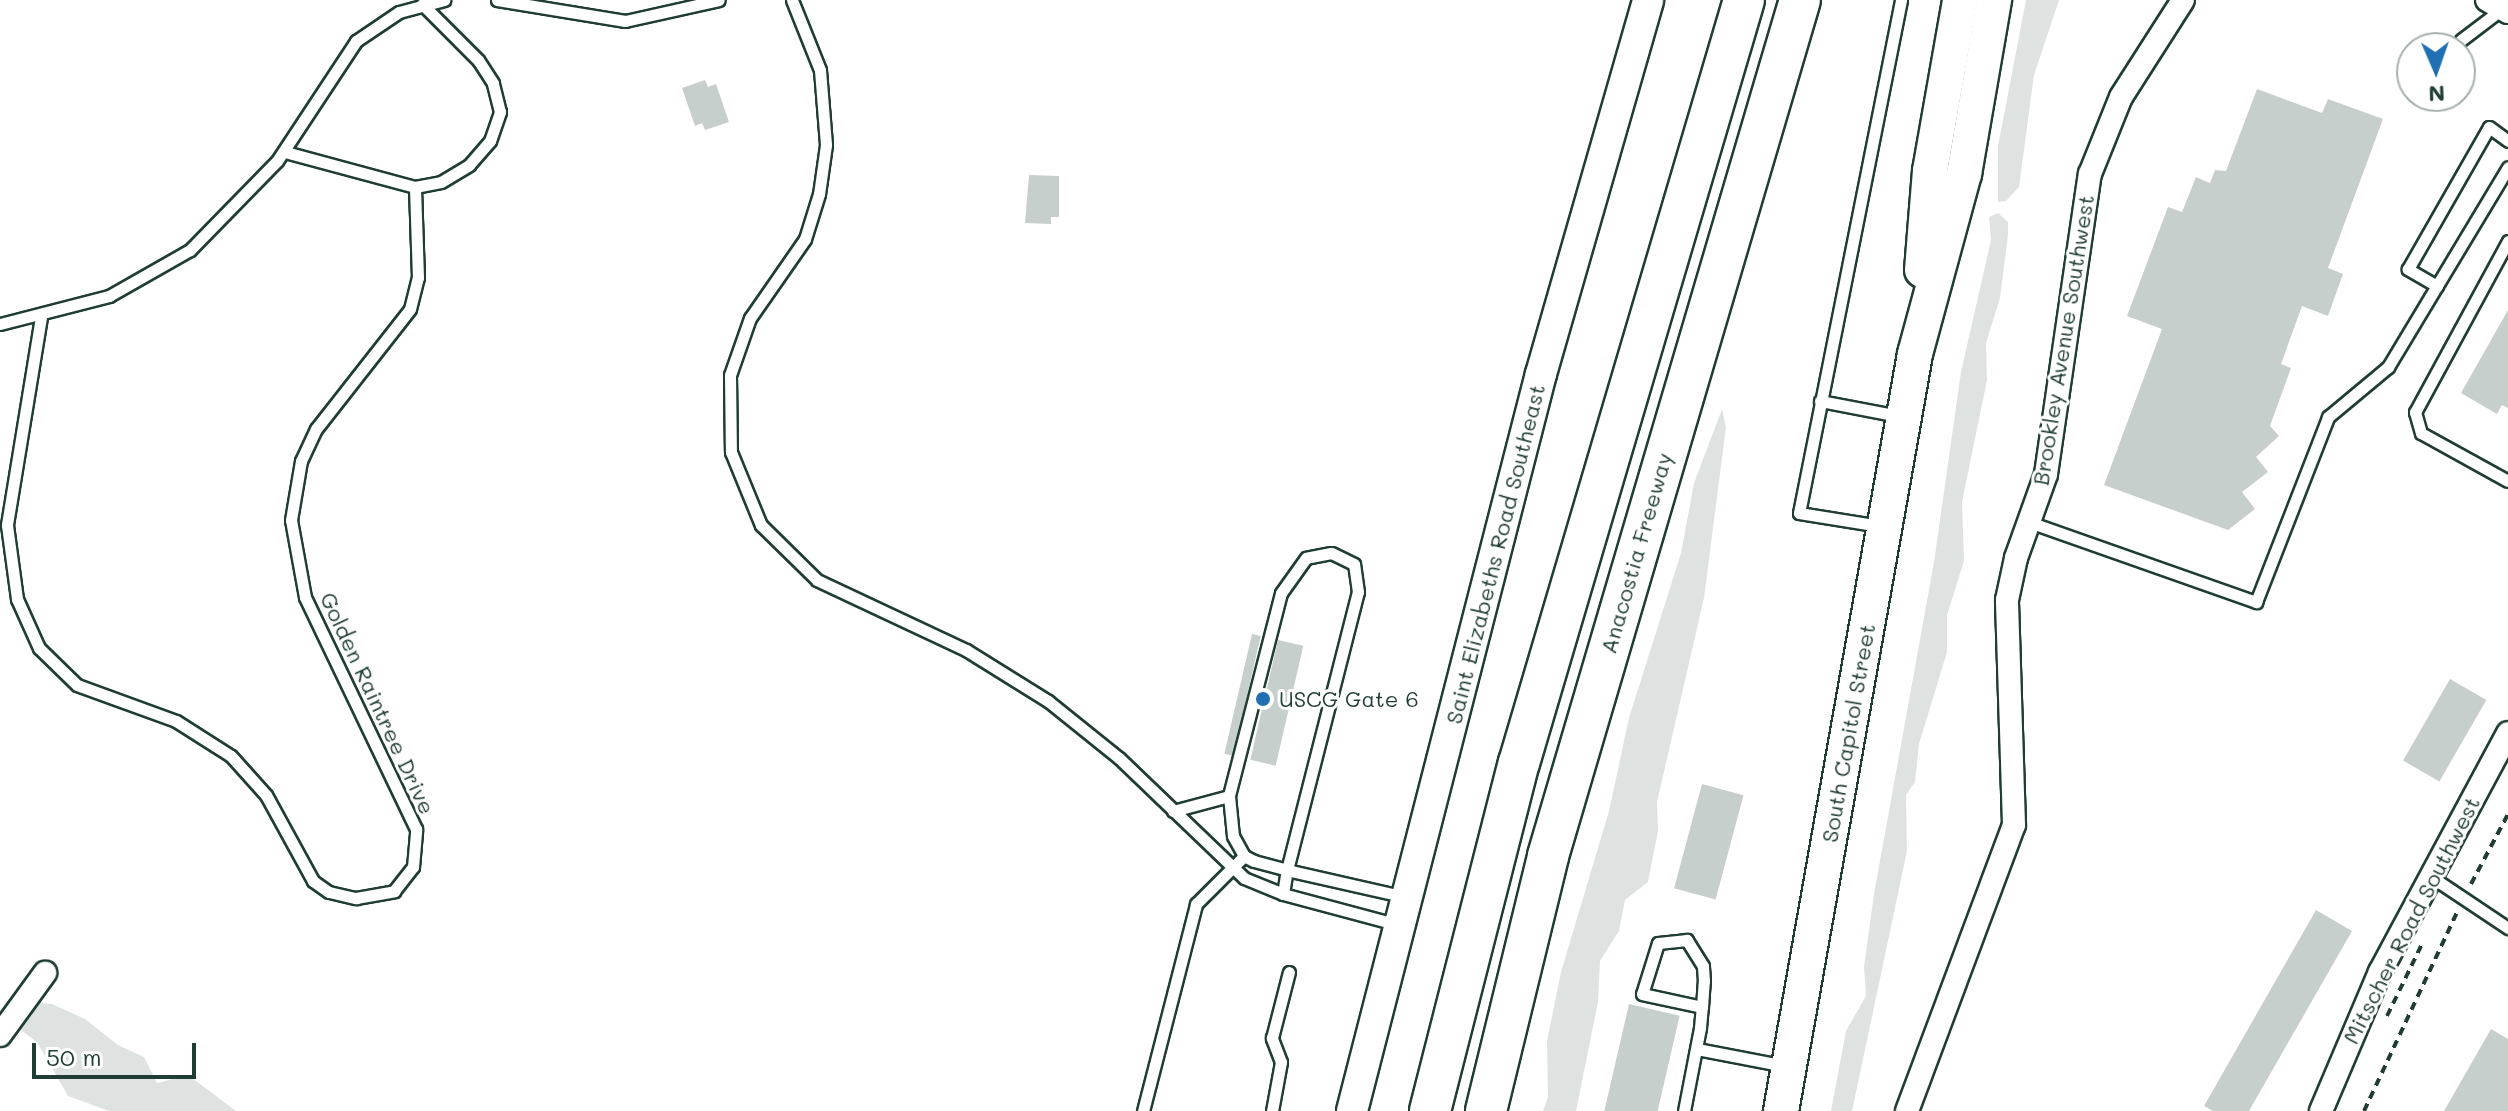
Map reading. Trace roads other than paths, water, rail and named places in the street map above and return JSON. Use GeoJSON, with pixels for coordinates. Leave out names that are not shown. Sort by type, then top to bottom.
{"type":"FeatureCollection","features":[{"type":"Feature","properties":{"kind":"highway"},"geometry":{"type":"LineString","coordinates":[[1430,1111],[1515,779],[1744,0]]}},
{"type":"Feature","properties":{"kind":"highway","name":"Anacostia Freeway"},"geometry":{"type":"LineString","coordinates":[[1486,1111],[1548,856],[1800,0]]}},
{"type":"Feature","properties":{"kind":"main road","name":"Saint Elizabeths Road Southeast"},"geometry":{"type":"LineString","coordinates":[[1352,1111],[1545,359],[1648,0]]}},
{"type":"Feature","properties":{"kind":"main road"},"geometry":{"type":"LineString","coordinates":[[1915,354],[1930,171],[1960,0]]}},
{"type":"Feature","properties":{"kind":"main road"},"geometry":{"type":"LineString","coordinates":[[1915,354],[1964,174],[1994,0]]}},
{"type":"Feature","properties":{"kind":"main road","name":"South Capitol Street"},"geometry":{"type":"LineString","coordinates":[[1781,1111],[1915,354]]}},
{"type":"Feature","properties":{"kind":"street","name":"Brookley Avenue Southwest"},"geometry":{"type":"LineString","coordinates":[[1907,1111],[2014,825],[2006,610],[2029,522],[2046,474],[2090,174],[2121,97],[2183,0]]}},
{"type":"Feature","properties":{"kind":"street","name":"Mitscher Road Southwest"},"geometry":{"type":"LineString","coordinates":[[2321,1111],[2368,1000],[2430,876],[2508,733]]}},
{"type":"Feature","properties":{"kind":"street"},"geometry":{"type":"LineString","coordinates":[[0,1035],[45,973]]}},
{"type":"Feature","properties":{"kind":"lane"},"geometry":{"type":"LineString","coordinates":[[0,324],[41,317],[109,296],[168,265],[229,215],[285,152],[346,51],[379,24],[422,4],[444,0]]}},
{"type":"Feature","properties":{"kind":"lane"},"geometry":{"type":"LineString","coordinates":[[497,0],[625,21],[719,0]]}},
{"type":"Feature","properties":{"kind":"lane"},"geometry":{"type":"LineString","coordinates":[[792,0],[820,70],[825,158],[805,239],[750,318],[730,375],[728,433],[748,500],[774,541],[802,569],[1008,674],[1087,731],[1230,868],[1283,894],[1403,911]]}},
{"type":"Feature","properties":{"kind":"lane"},"geometry":{"type":"LineString","coordinates":[[1885,526],[1799,513],[1901,0]]}},
{"type":"Feature","properties":{"kind":"lane"},"geometry":{"type":"LineString","coordinates":[[285,152],[415,187],[441,182],[469,165],[490,141],[500,112],[493,83],[478,60],[422,4]]}},
{"type":"Feature","properties":{"kind":"lane"},"geometry":{"type":"LineString","coordinates":[[2470,32],[2499,7]]}},
{"type":"Feature","properties":{"kind":"lane"},"geometry":{"type":"LineString","coordinates":[[2437,286],[2408,269],[2489,127],[2508,141]]}},
{"type":"Feature","properties":{"kind":"lane"},"geometry":{"type":"LineString","coordinates":[[2029,522],[2256,602],[2328,417],[2388,367],[2508,167]]}},
{"type":"Feature","properties":{"kind":"lane","name":"Golden Raintree Drive"},"geometry":{"type":"LineString","coordinates":[[41,317],[7,525],[13,580],[30,633],[50,662],[77,685],[176,721],[231,756],[266,795],[313,881],[342,896],[384,895],[402,884],[413,867],[416,829],[305,597],[293,550],[291,506],[301,461],[316,429],[410,309],[418,278],[415,187]]}},
{"type":"Feature","properties":{"kind":"lane"},"geometry":{"type":"LineString","coordinates":[[2508,241],[2415,412],[2421,433],[2508,481]]}},
{"type":"Feature","properties":{"kind":"lane"},"geometry":{"type":"LineString","coordinates":[[1820,401],[1904,417]]}},
{"type":"Feature","properties":{"kind":"lane"},"geometry":{"type":"LineString","coordinates":[[1283,894],[1287,870],[1358,592],[1354,564],[1344,556],[1318,553],[1287,580],[1229,796],[1233,836],[1244,856],[1287,870],[1403,911]]}},
{"type":"Feature","properties":{"kind":"lane"},"geometry":{"type":"LineString","coordinates":[[1173,811],[1229,796]]}},
{"type":"Feature","properties":{"kind":"lane"},"geometry":{"type":"LineString","coordinates":[[1143,1111],[1196,904],[1244,856]]}},
{"type":"Feature","properties":{"kind":"lane"},"geometry":{"type":"LineString","coordinates":[[2430,876],[2508,928]]}},
{"type":"Feature","properties":{"kind":"lane"},"geometry":{"type":"LineString","coordinates":[[1684,1111],[1697,1049],[1702,1007],[1703,966],[1696,947],[1678,938],[1658,943],[1642,994],[1702,1007]]}},
{"type":"Feature","properties":{"kind":"lane"},"geometry":{"type":"LineString","coordinates":[[1272,1111],[1281,1062],[1272,1038],[1289,972]]}},
{"type":"Feature","properties":{"kind":"lane"},"geometry":{"type":"LineString","coordinates":[[1697,1049],[1790,1067]]}},
{"type":"Feature","properties":{"kind":"place","name":"USCG Gate 6"},"geometry":{"type":"Point","coordinates":[1263,699]}}]}
